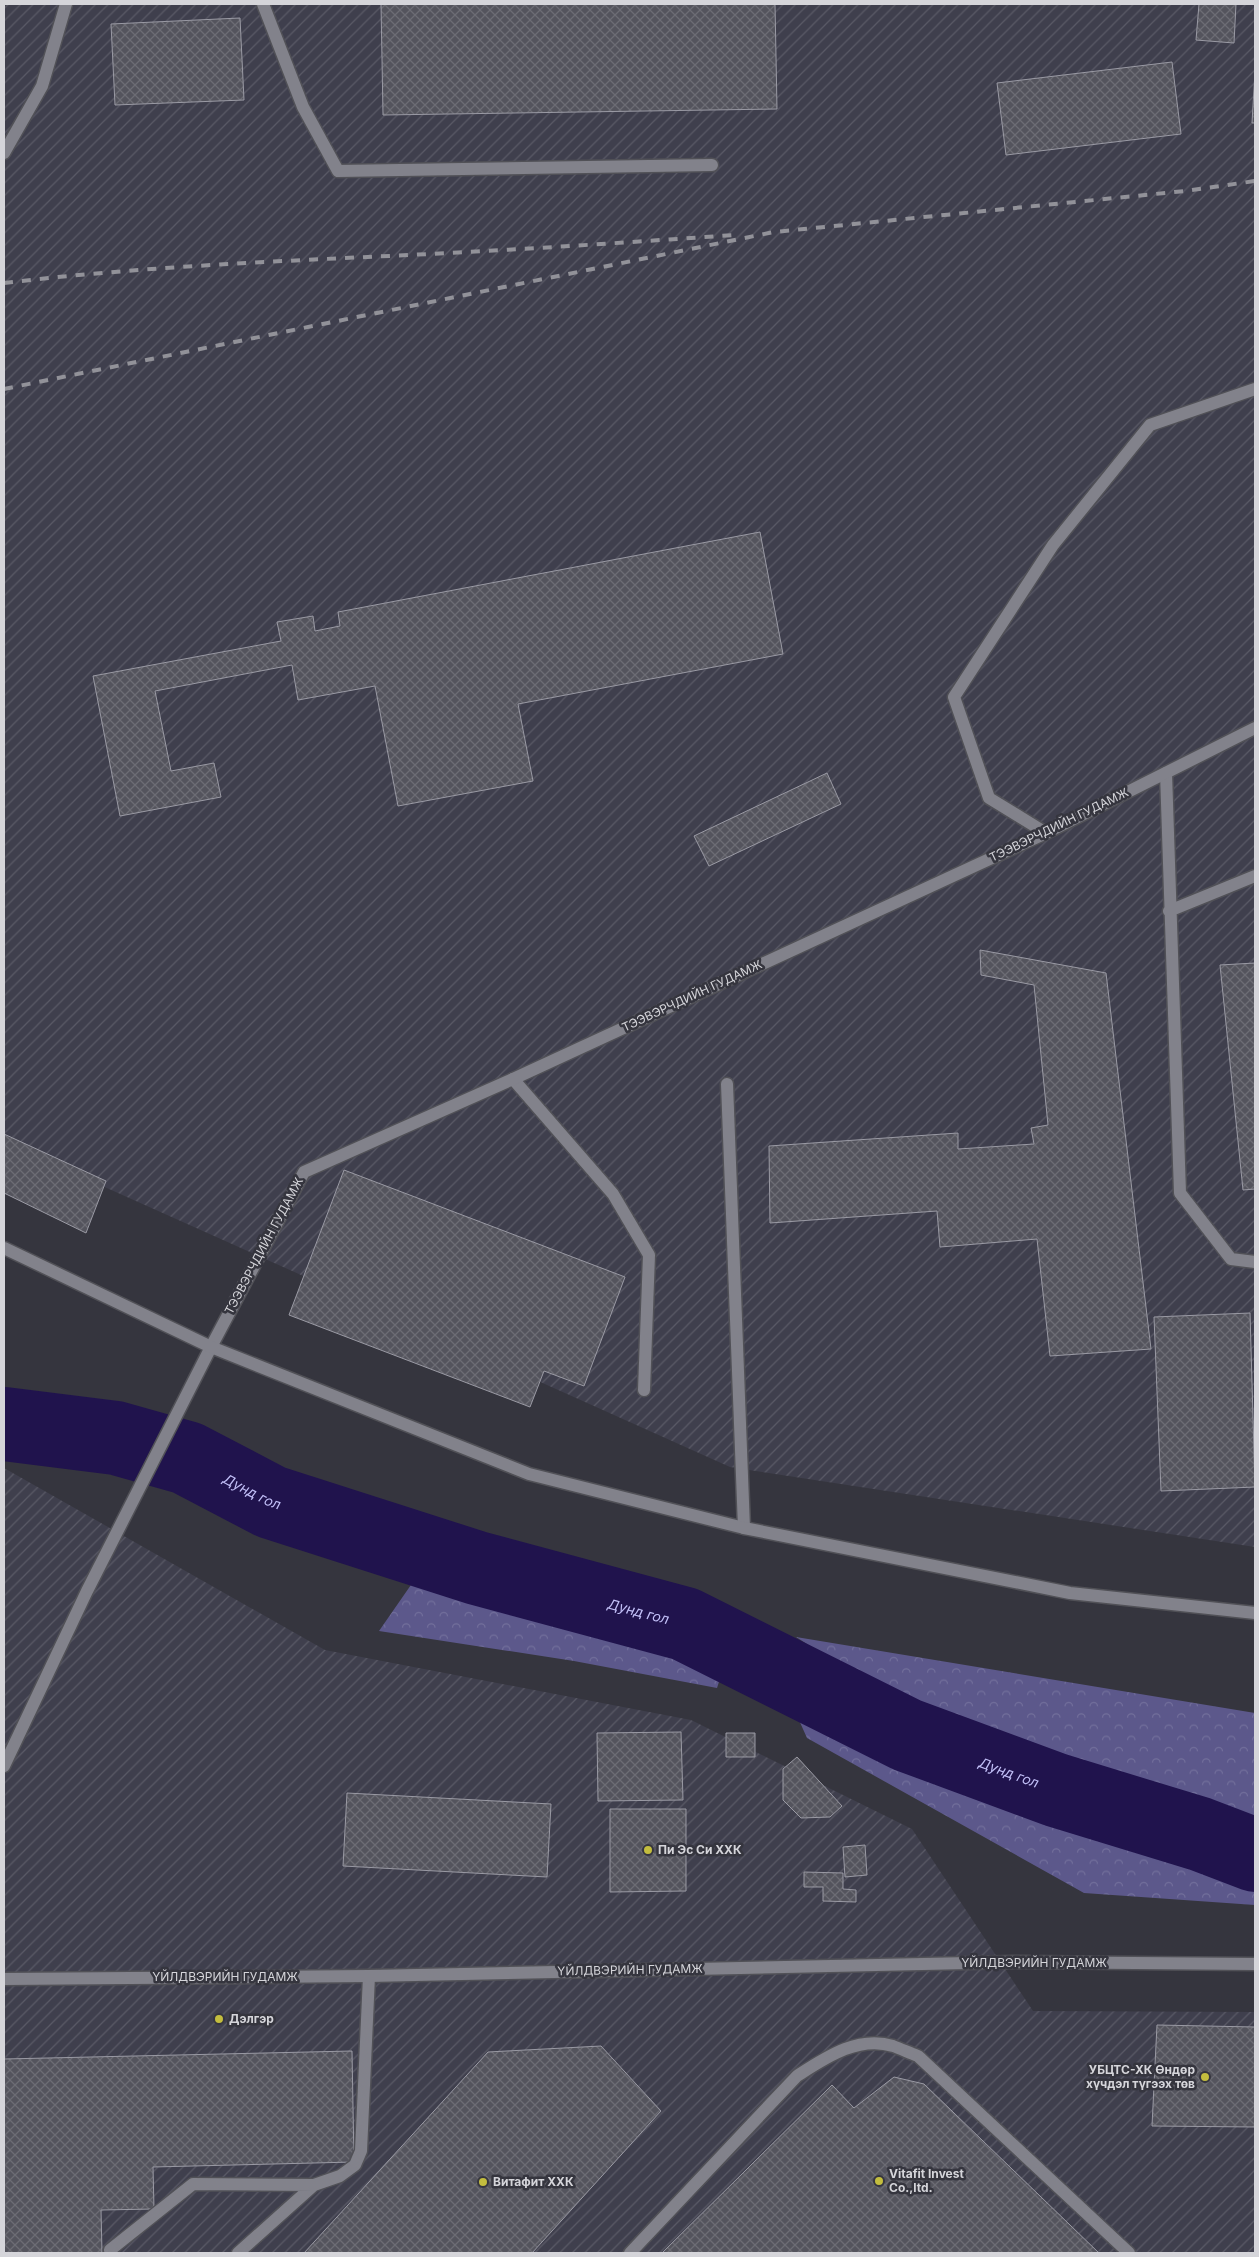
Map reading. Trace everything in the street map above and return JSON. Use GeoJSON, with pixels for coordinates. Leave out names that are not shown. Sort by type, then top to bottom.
{"type":"FeatureCollection","features":[{"type":"Feature","properties":{"kind":"street"},"geometry":{"type":"LineString","coordinates":[[4,154],[42,86],[66,4]]}},
{"type":"Feature","properties":{"kind":"street"},"geometry":{"type":"LineString","coordinates":[[263,4],[303,107],[338,171],[712,165]]}},
{"type":"Feature","properties":{"kind":"street"},"geometry":{"type":"LineString","coordinates":[[1046,833],[989,798],[954,697],[1053,545],[1150,425],[1255,389]]}},
{"type":"Feature","properties":{"kind":"street","name":"ТЭЭВЭРЧДИЙН ГУДАМЖ"},"geometry":{"type":"LineString","coordinates":[[4,1766],[87,1590],[211,1347],[304,1172],[513,1079],[1046,833],[1255,728]]}},
{"type":"Feature","properties":{"kind":"street"},"geometry":{"type":"LineString","coordinates":[[1166,773],[1169,912],[1180,1193],[1231,1259],[1255,1262]]}},
{"type":"Feature","properties":{"kind":"street"},"geometry":{"type":"LineString","coordinates":[[1169,912],[1255,876]]}},
{"type":"Feature","properties":{"kind":"street"},"geometry":{"type":"LineString","coordinates":[[513,1079],[614,1194],[649,1255],[644,1390]]}},
{"type":"Feature","properties":{"kind":"street"},"geometry":{"type":"LineString","coordinates":[[727,1084],[744,1528]]}},
{"type":"Feature","properties":{"kind":"street"},"geometry":{"type":"LineString","coordinates":[[4,1248],[211,1347],[529,1474],[744,1528],[1070,1593],[1255,1613]]}},
{"type":"Feature","properties":{"kind":"street","name":"YЙЛДВЭРИЙН ГУДАМЖ"},"geometry":{"type":"LineString","coordinates":[[4,1979],[369,1976],[1015,1962],[1255,1964]]}},
{"type":"Feature","properties":{"kind":"street"},"geometry":{"type":"LineString","coordinates":[[111,2253],[110,2250],[193,2184],[314,2185],[340,2176],[355,2165],[361,2151],[369,1976]]}},
{"type":"Feature","properties":{"kind":"street"},"geometry":{"type":"LineString","coordinates":[[630,2253],[797,2076],[828,2056],[859,2044],[891,2046],[918,2056],[1129,2253]]}},
{"type":"Feature","properties":{"kind":"street"},"geometry":{"type":"LineString","coordinates":[[238,2253],[314,2185]]}},
{"type":"Feature","properties":{"kind":"shaded area"},"geometry":{"type":"Polygon","coordinates":[[[4,4],[1255,4],[1255,1547],[730,1467],[4,1142],[4,4]]]}},
{"type":"Feature","properties":{"kind":"shaded area"},"geometry":{"type":"Polygon","coordinates":[[[4,1468],[325,1650],[691,1720],[912,1829],[1033,2011],[1255,2012],[1255,2253],[4,2253],[4,1468]]]}},
{"type":"Feature","properties":{"kind":"green space"},"geometry":{"type":"Polygon","coordinates":[[[413,1582],[579,1610],[726,1660],[717,1688],[574,1661],[379,1631],[413,1582]]]}},
{"type":"Feature","properties":{"kind":"green space"},"geometry":{"type":"Polygon","coordinates":[[[796,1637],[1255,1713],[1255,1834],[1231,1832],[907,1708],[796,1637]]]}},
{"type":"Feature","properties":{"kind":"green space"},"geometry":{"type":"Polygon","coordinates":[[[790,1700],[892,1749],[1217,1857],[1255,1862],[1255,1905],[1084,1893],[807,1738],[790,1700]]]}},
{"type":"Feature","properties":{"kind":"building"},"geometry":{"type":"Polygon","coordinates":[[[381,4],[775,4],[777,109],[383,115],[381,4]]]}},
{"type":"Feature","properties":{"kind":"building"},"geometry":{"type":"Polygon","coordinates":[[[1199,4],[1236,4],[1234,43],[1196,40],[1199,4]]]}},
{"type":"Feature","properties":{"kind":"building"},"geometry":{"type":"Polygon","coordinates":[[[240,18],[244,100],[115,105],[111,24],[240,18]]]}},
{"type":"Feature","properties":{"kind":"building"},"geometry":{"type":"Polygon","coordinates":[[[1172,62],[1181,134],[1006,155],[997,83],[1172,62]]]}},
{"type":"Feature","properties":{"kind":"building"},"geometry":{"type":"Polygon","coordinates":[[[1255,72],[1255,123],[1252,123],[1255,72]]]}},
{"type":"Feature","properties":{"kind":"building"},"geometry":{"type":"Polygon","coordinates":[[[760,532],[783,654],[518,704],[533,781],[398,806],[375,686],[298,700],[292,665],[155,691],[171,771],[214,763],[221,797],[120,816],[93,676],[281,641],[277,622],[313,616],[315,631],[340,626],[338,612],[760,532]]]}},
{"type":"Feature","properties":{"kind":"building"},"geometry":{"type":"Polygon","coordinates":[[[827,773],[841,804],[709,866],[694,836],[827,773]]]}},
{"type":"Feature","properties":{"kind":"building"},"geometry":{"type":"Polygon","coordinates":[[[980,950],[1106,973],[1151,1349],[1050,1356],[1037,1239],[940,1247],[937,1211],[770,1223],[769,1146],[958,1133],[958,1149],[1034,1144],[1031,1128],[1048,1125],[1034,985],[981,975],[980,950]]]}},
{"type":"Feature","properties":{"kind":"building"},"geometry":{"type":"Polygon","coordinates":[[[1255,963],[1255,1189],[1243,1190],[1220,965],[1255,963]]]}},
{"type":"Feature","properties":{"kind":"building"},"geometry":{"type":"Polygon","coordinates":[[[4,1134],[106,1181],[86,1233],[4,1193],[4,1134]]]}},
{"type":"Feature","properties":{"kind":"building"},"geometry":{"type":"Polygon","coordinates":[[[344,1170],[625,1277],[584,1386],[544,1371],[530,1407],[289,1315],[344,1170]]]}},
{"type":"Feature","properties":{"kind":"building"},"geometry":{"type":"Polygon","coordinates":[[[1250,1313],[1255,1487],[1161,1491],[1154,1317],[1250,1313]]]}},
{"type":"Feature","properties":{"kind":"building"},"geometry":{"type":"Polygon","coordinates":[[[681,1732],[683,1800],[598,1801],[597,1733],[681,1732]]]}},
{"type":"Feature","properties":{"kind":"building"},"geometry":{"type":"Polygon","coordinates":[[[726,1733],[755,1733],[755,1757],[726,1757],[726,1733]]]}},
{"type":"Feature","properties":{"kind":"building"},"geometry":{"type":"Polygon","coordinates":[[[797,1757],[842,1806],[830,1817],[801,1818],[783,1800],[783,1769],[797,1757]]]}},
{"type":"Feature","properties":{"kind":"building"},"geometry":{"type":"Polygon","coordinates":[[[347,1793],[551,1804],[547,1877],[343,1866],[347,1793]]]}},
{"type":"Feature","properties":{"kind":"building","name":"Пи Эс Си ХХК"},"geometry":{"type":"Polygon","coordinates":[[[610,1809],[686,1809],[686,1891],[610,1892],[610,1809]]]}},
{"type":"Feature","properties":{"kind":"building"},"geometry":{"type":"Polygon","coordinates":[[[865,1845],[867,1875],[845,1877],[843,1847],[865,1845]]]}},
{"type":"Feature","properties":{"kind":"building"},"geometry":{"type":"Polygon","coordinates":[[[804,1872],[843,1873],[843,1889],[856,1890],[856,1902],[823,1901],[823,1887],[804,1887],[804,1872]]]}},
{"type":"Feature","properties":{"kind":"building","name":"УБЦТС-ХК Өндөр хүчдэл түгээх төв"},"geometry":{"type":"Polygon","coordinates":[[[1157,2025],[1255,2027],[1255,2127],[1152,2126],[1157,2025]]]}},
{"type":"Feature","properties":{"kind":"building","name":"Витафит ХХК"},"geometry":{"type":"Polygon","coordinates":[[[601,2046],[661,2111],[532,2253],[304,2253],[488,2052],[601,2046]]]}},
{"type":"Feature","properties":{"kind":"building"},"geometry":{"type":"Polygon","coordinates":[[[352,2051],[354,2162],[153,2167],[154,2209],[101,2210],[102,2253],[4,2253],[4,2059],[352,2051]]]}},
{"type":"Feature","properties":{"kind":"building","name":"Vitafit Invest Co.,ltd."},"geometry":{"type":"Polygon","coordinates":[[[894,2077],[924,2084],[1099,2253],[662,2253],[832,2085],[854,2108],[894,2077]]]}},
{"type":"Feature","properties":{"kind":"waterway","name":"Дунд гол"},"geometry":{"type":"LineString","coordinates":[[4,1424],[116,1438],[187,1458],[271,1502],[477,1568],[685,1624],[907,1735],[1056,1790],[1200,1834],[1255,1855]]}},
{"type":"Feature","properties":{"kind":"railway"},"geometry":{"type":"LineString","coordinates":[[4,389],[774,232],[1185,191],[1255,181]]}},
{"type":"Feature","properties":{"kind":"railway"},"geometry":{"type":"LineString","coordinates":[[4,283],[163,268],[505,250],[734,235]]}},
{"type":"Feature","properties":{"kind":"place","name":"Пи Эс Си ХХК"},"geometry":{"type":"Point","coordinates":[648,1850]}},
{"type":"Feature","properties":{"kind":"place","name":"Дэлгэр"},"geometry":{"type":"Point","coordinates":[219,2019]}},
{"type":"Feature","properties":{"kind":"place","name":"УБЦТС-ХК Өндөр хүчдэл түгээх төв"},"geometry":{"type":"Point","coordinates":[1205,2077]}},
{"type":"Feature","properties":{"kind":"place","name":"Vitafit Invest Co.,ltd."},"geometry":{"type":"Point","coordinates":[879,2181]}},
{"type":"Feature","properties":{"kind":"place","name":"Витафит ХХК"},"geometry":{"type":"Point","coordinates":[483,2182]}}]}
